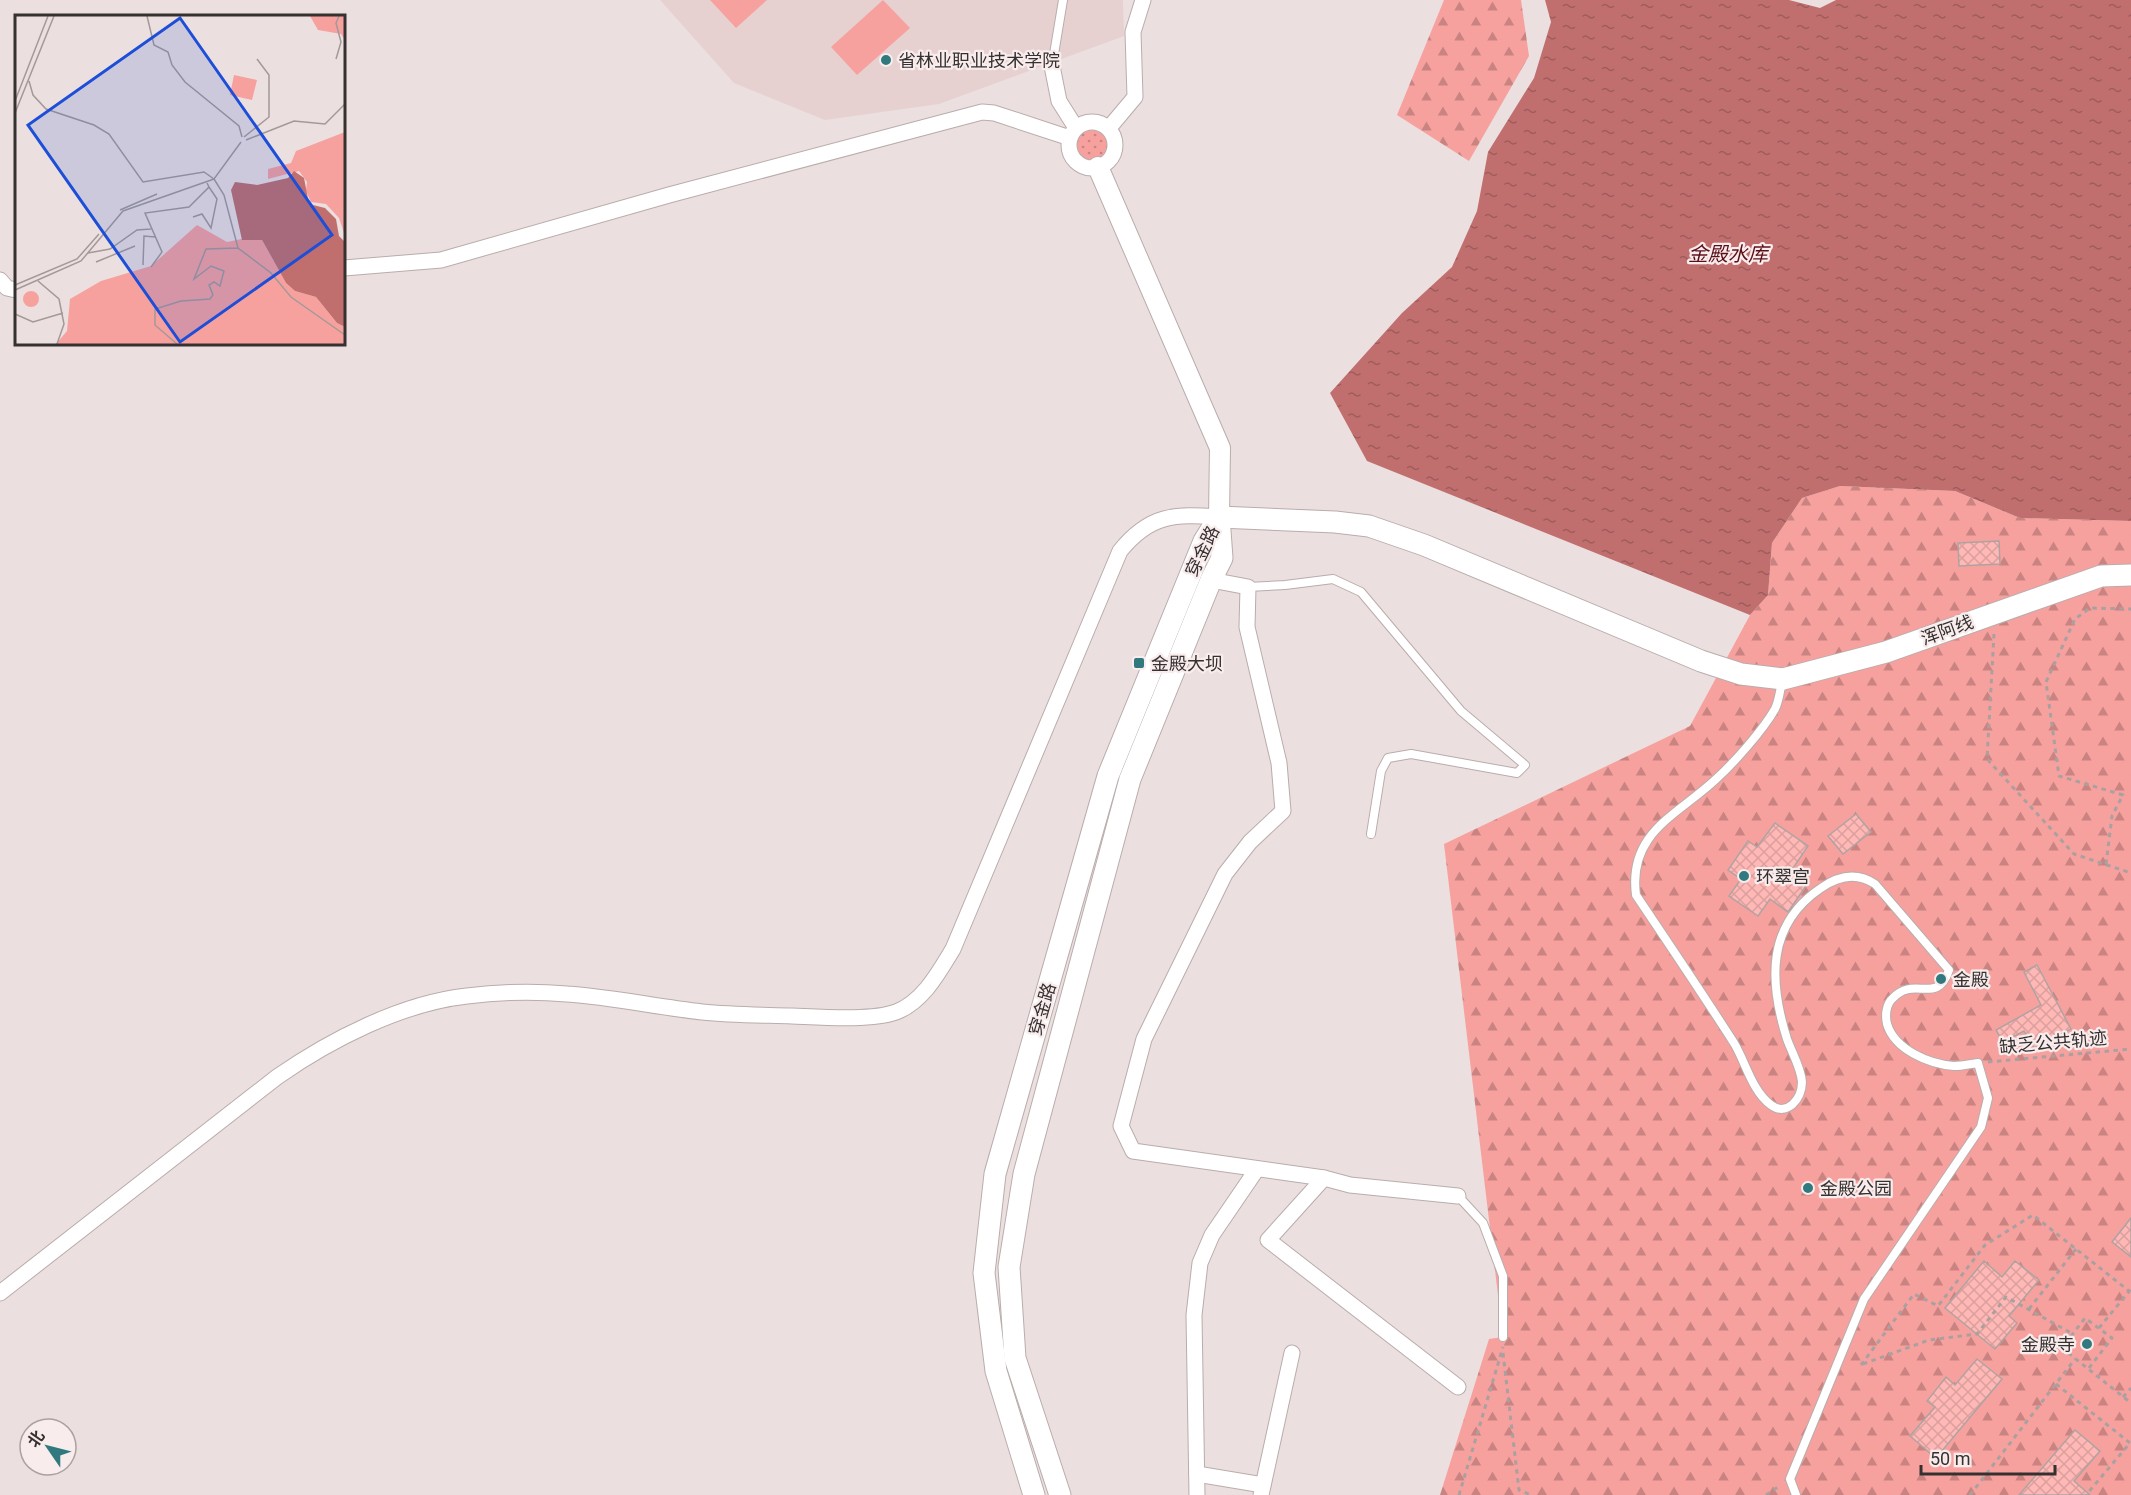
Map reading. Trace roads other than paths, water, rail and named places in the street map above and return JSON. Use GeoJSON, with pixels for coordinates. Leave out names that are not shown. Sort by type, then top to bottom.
{"type":"FeatureCollection","features":[{"type":"Feature","properties":{"kind":"main road","name":"穿金路"},"geometry":{"type":"LineString","coordinates":[[1060,1495],[1015,1358],[1009,1267],[1022,1185],[1130,779],[1222,558],[1219,517]]}},
{"type":"Feature","properties":{"kind":"main road","name":"穿金路"},"geometry":{"type":"LineString","coordinates":[[1034,1495],[996,1371],[984,1273],[995,1174],[1108,776],[1204,542],[1219,517]]}},
{"type":"Feature","properties":{"kind":"main road","name":"浑阿线"},"geometry":{"type":"LineString","coordinates":[[1219,517],[1335,522],[1370,526],[1435,550],[1701,661],[1741,674],[1783,679],[1886,652],[2101,576],[2131,575]]}},
{"type":"Feature","properties":{"kind":"street"},"geometry":{"type":"LineString","coordinates":[[1109,128],[1135,97],[1133,32],[1143,0]]}},
{"type":"Feature","properties":{"kind":"street"},"geometry":{"type":"LineString","coordinates":[[1052,66],[1059,101],[1073,133]]}},
{"type":"Feature","properties":{"kind":"street"},"geometry":{"type":"LineString","coordinates":[[345,268],[441,260],[669,195],[982,112],[1073,133]]}},
{"type":"Feature","properties":{"kind":"street"},"geometry":{"type":"LineString","coordinates":[[1091,121],[1099,122],[1109,128],[1115,139],[1114,155],[1108,162],[1098,167],[1086,168],[1078,164],[1069,151],[1073,133],[1083,123],[1091,121]]}},
{"type":"Feature","properties":{"kind":"street"},"geometry":{"type":"LineString","coordinates":[[0,1293],[277,1077],[306,1057],[399,1012],[466,996],[566,994],[703,1012],[828,1018],[867,1017],[896,1012],[909,1005],[932,982],[953,949],[1120,551],[1134,534],[1161,518],[1189,515],[1219,517],[1220,448],[1098,167]]}},
{"type":"Feature","properties":{"kind":"street"},"geometry":{"type":"LineString","coordinates":[[0,280],[7,288],[15,290]]}},
{"type":"Feature","properties":{"kind":"street"},"geometry":{"type":"LineString","coordinates":[[1211,580],[1248,587],[1247,627],[1278,763],[1283,811],[1250,842],[1225,873],[1144,1039],[1121,1126],[1133,1151],[1324,1178],[1350,1185],[1458,1196]]}},
{"type":"Feature","properties":{"kind":"street"},"geometry":{"type":"LineString","coordinates":[[1197,1495],[1194,1315],[1200,1263],[1212,1235],[1257,1169]]}},
{"type":"Feature","properties":{"kind":"street"},"geometry":{"type":"LineString","coordinates":[[1324,1178],[1268,1240],[1458,1387]]}},
{"type":"Feature","properties":{"kind":"street"},"geometry":{"type":"LineString","coordinates":[[1197,1474],[1262,1490],[1292,1353]]}},
{"type":"Feature","properties":{"kind":"lane"},"geometry":{"type":"LineString","coordinates":[[1052,66],[1063,0]]}},
{"type":"Feature","properties":{"kind":"lane"},"geometry":{"type":"LineString","coordinates":[[1248,587],[1333,579],[1361,592],[1461,711],[1524,765],[1517,773],[1411,754],[1388,758],[1381,771],[1371,834]]}},
{"type":"Feature","properties":{"kind":"lane"},"geometry":{"type":"LineString","coordinates":[[1783,679],[1776,708],[1756,735],[1716,779],[1659,826],[1648,840],[1638,858],[1634,877],[1636,895],[1736,1046],[1757,1089],[1768,1103],[1784,1110],[1792,1107],[1802,1082],[1780,1014],[1775,981],[1776,955],[1780,939],[1788,922],[1812,894],[1842,878],[1854,876],[1866,878],[1875,884],[1949,970],[1940,985],[1932,989],[1907,987],[1893,997],[1886,1014],[1886,1022],[1893,1038],[1915,1054],[1930,1061],[1956,1066],[1978,1063],[1989,1098],[1981,1127],[1864,1299],[1790,1479],[1796,1495]]}},
{"type":"Feature","properties":{"kind":"lane"},"geometry":{"type":"LineString","coordinates":[[1458,1196],[1483,1223],[1503,1276],[1503,1337]]}},
{"type":"Feature","properties":{"kind":"water","name":"金殿水库"},"geometry":{"type":"Polygon","coordinates":[[[1545,0],[1789,0],[1820,8],[1836,0],[2131,0],[2131,521],[2020,518],[1955,491],[1840,486],[1802,498],[1772,543],[1768,595],[1750,615],[1367,461],[1330,393],[1402,313],[1452,267],[1477,211],[1488,152],[1534,78],[1551,22],[1545,0]]]}},
{"type":"Feature","properties":{"kind":"place","name":"省林业职业技术学院"},"geometry":{"type":"Point","coordinates":[886,60]}},
{"type":"Feature","properties":{"kind":"place","name":"金殿大坝"},"geometry":{"type":"Point","coordinates":[1139,663]}},
{"type":"Feature","properties":{"kind":"place","name":"环翠宫"},"geometry":{"type":"Point","coordinates":[1744,876]}},
{"type":"Feature","properties":{"kind":"place","name":"金殿"},"geometry":{"type":"Point","coordinates":[1941,979]}},
{"type":"Feature","properties":{"kind":"place","name":"金殿公园"},"geometry":{"type":"Point","coordinates":[1808,1188]}},
{"type":"Feature","properties":{"kind":"place","name":"金殿寺"},"geometry":{"type":"Point","coordinates":[2087,1344]}}]}
